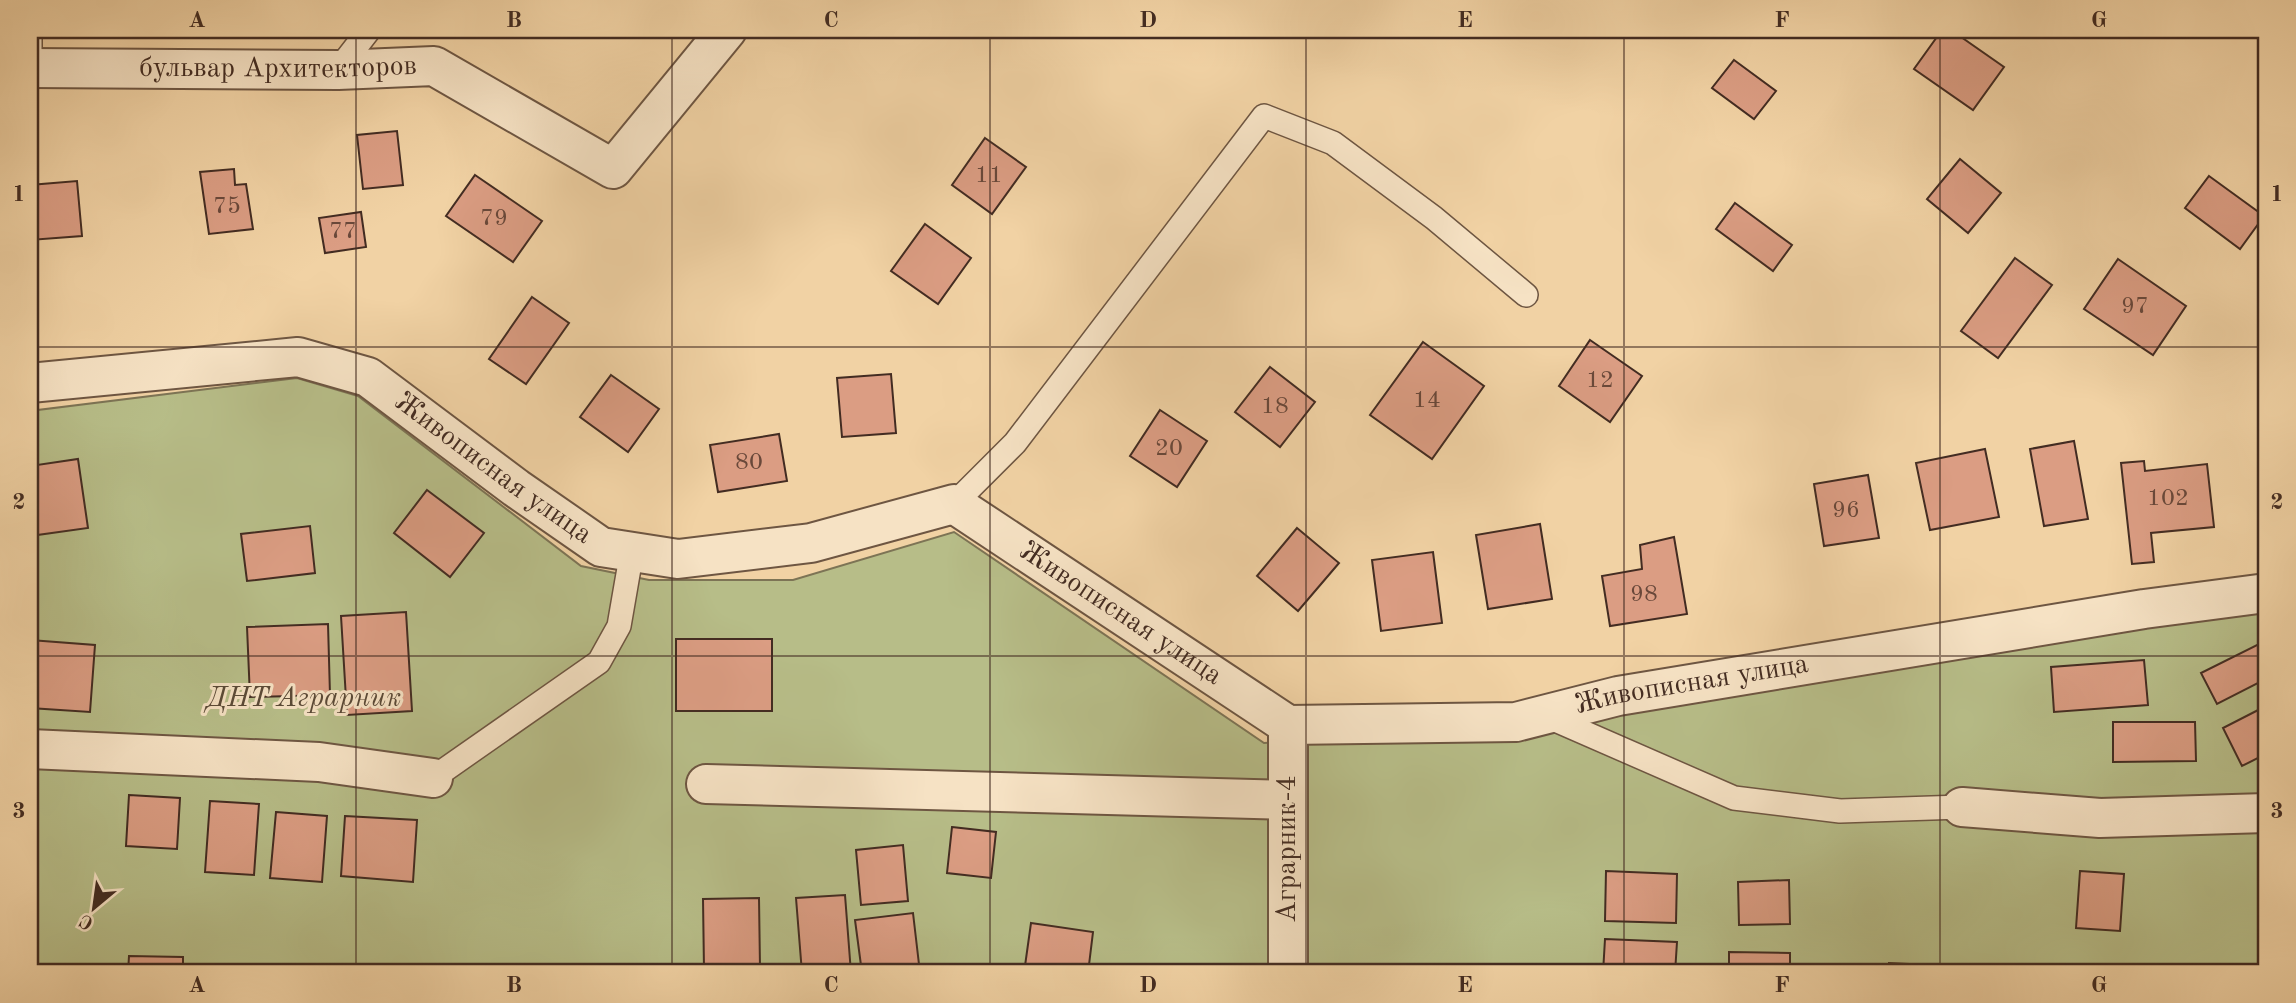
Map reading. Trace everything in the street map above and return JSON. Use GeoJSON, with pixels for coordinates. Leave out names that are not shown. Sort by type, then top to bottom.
{"type":"FeatureCollection","features":[{"type":"Feature","properties":{"kind":"street","name":"бульвар Архитекторов"},"geometry":{"type":"LineString","coordinates":[[30,68],[338,70],[434,66],[613,170],[727,30]]}},
{"type":"Feature","properties":{"kind":"street","name":"Живописная улица"},"geometry":{"type":"LineString","coordinates":[[30,383],[298,357],[368,377],[516,488],[601,547],[678,559],[811,542],[954,504],[1288,725],[1516,722],[1618,696],[2131,611],[2266,593]]}},
{"type":"Feature","properties":{"kind":"street","name":"Аграрник-4"},"geometry":{"type":"LineString","coordinates":[[1288,725],[1288,973]]}},
{"type":"Feature","properties":{"kind":"street"},"geometry":{"type":"LineString","coordinates":[[30,749],[319,762],[433,778]]}},
{"type":"Feature","properties":{"kind":"street"},"geometry":{"type":"LineString","coordinates":[[706,784],[1288,800]]}},
{"type":"Feature","properties":{"kind":"street"},"geometry":{"type":"LineString","coordinates":[[1962,807],[2099,818],[2266,813]]}},
{"type":"Feature","properties":{"kind":"lane"},"geometry":{"type":"LineString","coordinates":[[30,30],[30,68]]}},
{"type":"Feature","properties":{"kind":"lane"},"geometry":{"type":"LineString","coordinates":[[338,70],[369,30]]}},
{"type":"Feature","properties":{"kind":"lane"},"geometry":{"type":"LineString","coordinates":[[954,504],[1015,443],[1264,116],[1333,143],[1434,218],[1526,295]]}},
{"type":"Feature","properties":{"kind":"lane"},"geometry":{"type":"LineString","coordinates":[[433,778],[599,662],[619,626],[632,551]]}},
{"type":"Feature","properties":{"kind":"lane"},"geometry":{"type":"LineString","coordinates":[[1544,715],[1734,798],[1840,811],[1962,807]]}},
{"type":"Feature","properties":{"kind":"green space","name":"ДНТ Аграрник"},"geometry":{"type":"Polygon","coordinates":[[[297,378],[358,396],[581,566],[649,580],[793,580],[954,532],[1264,743],[1572,724],[1987,645],[2266,610],[2266,973],[30,973],[30,411],[297,378]]]}},
{"type":"Feature","properties":{"kind":"building"},"geometry":{"type":"Polygon","coordinates":[[[1942,30],[1951,30],[2004,67],[1973,110],[1914,69],[1942,30]]]}},
{"type":"Feature","properties":{"kind":"building"},"geometry":{"type":"Polygon","coordinates":[[[1734,60],[1776,91],[1754,119],[1712,88],[1734,60]]]}},
{"type":"Feature","properties":{"kind":"building"},"geometry":{"type":"Polygon","coordinates":[[[397,131],[403,185],[363,189],[357,135],[397,131]]]}},
{"type":"Feature","properties":{"kind":"building"},"geometry":{"type":"Polygon","coordinates":[[[985,138],[1026,167],[992,214],[952,185],[985,138]]]}},
{"type":"Feature","properties":{"kind":"building"},"geometry":{"type":"Polygon","coordinates":[[[1960,159],[2001,193],[1968,233],[1927,199],[1960,159]]]}},
{"type":"Feature","properties":{"kind":"building"},"geometry":{"type":"Polygon","coordinates":[[[234,169],[235,185],[246,184],[253,229],[209,234],[200,172],[234,169]]]}},
{"type":"Feature","properties":{"kind":"building"},"geometry":{"type":"Polygon","coordinates":[[[475,175],[542,221],[513,262],[446,216],[475,175]]]}},
{"type":"Feature","properties":{"kind":"building"},"geometry":{"type":"Polygon","coordinates":[[[2209,176],[2264,216],[2240,249],[2185,208],[2209,176]]]}},
{"type":"Feature","properties":{"kind":"building"},"geometry":{"type":"Polygon","coordinates":[[[77,181],[82,236],[30,240],[30,185],[77,181]]]}},
{"type":"Feature","properties":{"kind":"building"},"geometry":{"type":"Polygon","coordinates":[[[1735,203],[1792,245],[1773,271],[1716,229],[1735,203]]]}},
{"type":"Feature","properties":{"kind":"building"},"geometry":{"type":"Polygon","coordinates":[[[361,212],[366,247],[325,253],[319,218],[361,212]]]}},
{"type":"Feature","properties":{"kind":"building"},"geometry":{"type":"Polygon","coordinates":[[[925,224],[971,258],[938,304],[891,271],[925,224]]]}},
{"type":"Feature","properties":{"kind":"building"},"geometry":{"type":"Polygon","coordinates":[[[2015,258],[2052,285],[1998,358],[1961,331],[2015,258]]]}},
{"type":"Feature","properties":{"kind":"building"},"geometry":{"type":"Polygon","coordinates":[[[2118,259],[2186,306],[2153,355],[2084,309],[2118,259]]]}},
{"type":"Feature","properties":{"kind":"building"},"geometry":{"type":"Polygon","coordinates":[[[532,297],[569,323],[526,384],[489,359],[532,297]]]}},
{"type":"Feature","properties":{"kind":"building"},"geometry":{"type":"Polygon","coordinates":[[[1590,340],[1642,376],[1610,422],[1559,386],[1590,340]]]}},
{"type":"Feature","properties":{"kind":"building"},"geometry":{"type":"Polygon","coordinates":[[[1423,342],[1484,386],[1432,459],[1370,415],[1423,342]]]}},
{"type":"Feature","properties":{"kind":"building"},"geometry":{"type":"Polygon","coordinates":[[[1270,367],[1315,402],[1280,447],[1235,412],[1270,367]]]}},
{"type":"Feature","properties":{"kind":"building"},"geometry":{"type":"Polygon","coordinates":[[[891,374],[896,433],[842,437],[837,378],[891,374]]]}},
{"type":"Feature","properties":{"kind":"building"},"geometry":{"type":"Polygon","coordinates":[[[611,375],[659,409],[628,452],[580,417],[611,375]]]}},
{"type":"Feature","properties":{"kind":"building"},"geometry":{"type":"Polygon","coordinates":[[[1160,410],[1207,441],[1177,487],[1130,456],[1160,410]]]}},
{"type":"Feature","properties":{"kind":"building"},"geometry":{"type":"Polygon","coordinates":[[[779,434],[787,481],[718,492],[710,445],[779,434]]]}},
{"type":"Feature","properties":{"kind":"building"},"geometry":{"type":"Polygon","coordinates":[[[2074,441],[2088,519],[2044,526],[2030,449],[2074,441]]]}},
{"type":"Feature","properties":{"kind":"building"},"geometry":{"type":"Polygon","coordinates":[[[1985,449],[1999,517],[1930,530],[1916,463],[1985,449]]]}},
{"type":"Feature","properties":{"kind":"building"},"geometry":{"type":"Polygon","coordinates":[[[78,459],[88,528],[30,536],[30,466],[78,459]]]}},
{"type":"Feature","properties":{"kind":"building"},"geometry":{"type":"Polygon","coordinates":[[[2144,461],[2145,471],[2207,464],[2214,527],[2151,533],[2154,562],[2132,564],[2121,463],[2144,461]]]}},
{"type":"Feature","properties":{"kind":"building"},"geometry":{"type":"Polygon","coordinates":[[[1868,475],[1879,538],[1824,546],[1814,484],[1868,475]]]}},
{"type":"Feature","properties":{"kind":"building"},"geometry":{"type":"Polygon","coordinates":[[[2260,479],[2266,479],[2266,534],[2260,479]]]}},
{"type":"Feature","properties":{"kind":"building"},"geometry":{"type":"Polygon","coordinates":[[[427,490],[484,533],[450,577],[394,533],[427,490]]]}},
{"type":"Feature","properties":{"kind":"building"},"geometry":{"type":"Polygon","coordinates":[[[1540,524],[1552,599],[1488,609],[1476,535],[1540,524]]]}},
{"type":"Feature","properties":{"kind":"building"},"geometry":{"type":"Polygon","coordinates":[[[310,526],[315,573],[247,581],[241,534],[310,526]]]}},
{"type":"Feature","properties":{"kind":"building"},"geometry":{"type":"Polygon","coordinates":[[[1297,528],[1339,563],[1298,611],[1257,576],[1297,528]]]}},
{"type":"Feature","properties":{"kind":"building"},"geometry":{"type":"Polygon","coordinates":[[[1674,537],[1687,614],[1610,626],[1602,576],[1642,569],[1640,545],[1674,537]]]}},
{"type":"Feature","properties":{"kind":"building"},"geometry":{"type":"Polygon","coordinates":[[[1433,552],[1442,623],[1381,631],[1372,560],[1433,552]]]}},
{"type":"Feature","properties":{"kind":"building"},"geometry":{"type":"Polygon","coordinates":[[[406,612],[412,711],[347,715],[341,616],[406,612]]]}},
{"type":"Feature","properties":{"kind":"building"},"geometry":{"type":"Polygon","coordinates":[[[328,624],[330,695],[250,697],[247,627],[328,624]]]}},
{"type":"Feature","properties":{"kind":"building"},"geometry":{"type":"Polygon","coordinates":[[[676,639],[772,639],[772,711],[676,711],[676,639]]]}},
{"type":"Feature","properties":{"kind":"building"},"geometry":{"type":"Polygon","coordinates":[[[30,640],[95,645],[90,712],[30,708],[30,640]]]}},
{"type":"Feature","properties":{"kind":"building"},"geometry":{"type":"Polygon","coordinates":[[[2259,644],[2266,658],[2266,679],[2217,704],[2201,673],[2259,644]]]}},
{"type":"Feature","properties":{"kind":"building"},"geometry":{"type":"Polygon","coordinates":[[[2144,660],[2148,705],[2054,712],[2051,667],[2144,660]]]}},
{"type":"Feature","properties":{"kind":"building"},"geometry":{"type":"Polygon","coordinates":[[[2266,706],[2266,754],[2242,766],[2223,728],[2266,706]]]}},
{"type":"Feature","properties":{"kind":"building"},"geometry":{"type":"Polygon","coordinates":[[[2113,722],[2195,722],[2196,761],[2113,762],[2113,722]]]}},
{"type":"Feature","properties":{"kind":"building"},"geometry":{"type":"Polygon","coordinates":[[[129,795],[180,798],[177,849],[126,846],[129,795]]]}},
{"type":"Feature","properties":{"kind":"building"},"geometry":{"type":"Polygon","coordinates":[[[210,801],[259,804],[254,875],[205,872],[210,801]]]}},
{"type":"Feature","properties":{"kind":"building"},"geometry":{"type":"Polygon","coordinates":[[[276,812],[327,816],[322,882],[270,878],[276,812]]]}},
{"type":"Feature","properties":{"kind":"building"},"geometry":{"type":"Polygon","coordinates":[[[345,816],[417,820],[413,882],[341,876],[345,816]]]}},
{"type":"Feature","properties":{"kind":"building"},"geometry":{"type":"Polygon","coordinates":[[[952,827],[996,832],[991,878],[947,873],[952,827]]]}},
{"type":"Feature","properties":{"kind":"building"},"geometry":{"type":"Polygon","coordinates":[[[903,845],[908,901],[861,905],[856,850],[903,845]]]}},
{"type":"Feature","properties":{"kind":"building"},"geometry":{"type":"Polygon","coordinates":[[[1606,871],[1677,874],[1676,923],[1605,921],[1606,871]]]}},
{"type":"Feature","properties":{"kind":"building"},"geometry":{"type":"Polygon","coordinates":[[[2080,871],[2124,874],[2120,931],[2076,928],[2080,871]]]}},
{"type":"Feature","properties":{"kind":"building"},"geometry":{"type":"Polygon","coordinates":[[[1789,880],[1790,924],[1739,925],[1738,882],[1789,880]]]}},
{"type":"Feature","properties":{"kind":"building"},"geometry":{"type":"Polygon","coordinates":[[[845,895],[851,973],[802,973],[796,898],[845,895]]]}},
{"type":"Feature","properties":{"kind":"building"},"geometry":{"type":"Polygon","coordinates":[[[759,898],[760,968],[704,969],[703,899],[759,898]]]}},
{"type":"Feature","properties":{"kind":"building"},"geometry":{"type":"Polygon","coordinates":[[[913,913],[920,973],[862,973],[855,920],[913,913]]]}},
{"type":"Feature","properties":{"kind":"building"},"geometry":{"type":"Polygon","coordinates":[[[1031,923],[1093,932],[1088,973],[1024,973],[1031,923]]]}},
{"type":"Feature","properties":{"kind":"building"},"geometry":{"type":"Polygon","coordinates":[[[1605,939],[1677,942],[1675,973],[1603,973],[1605,939]]]}},
{"type":"Feature","properties":{"kind":"building"},"geometry":{"type":"Polygon","coordinates":[[[1729,952],[1790,953],[1790,973],[1729,973],[1729,952]]]}},
{"type":"Feature","properties":{"kind":"building"},"geometry":{"type":"Polygon","coordinates":[[[129,956],[183,957],[183,973],[128,973],[129,956]]]}},
{"type":"Feature","properties":{"kind":"building"},"geometry":{"type":"Polygon","coordinates":[[[1889,963],[1949,966],[1949,973],[1889,973],[1889,963]]]}},
{"type":"Feature","properties":{"kind":"building"},"geometry":{"type":"Polygon","coordinates":[[[2124,964],[2124,973],[2084,973],[2083,967],[2124,964]]]}},
{"type":"Feature","properties":{"kind":"building"},"geometry":{"type":"Polygon","coordinates":[[[2202,964],[2203,973],[2143,973],[2142,967],[2202,964]]]}}]}
